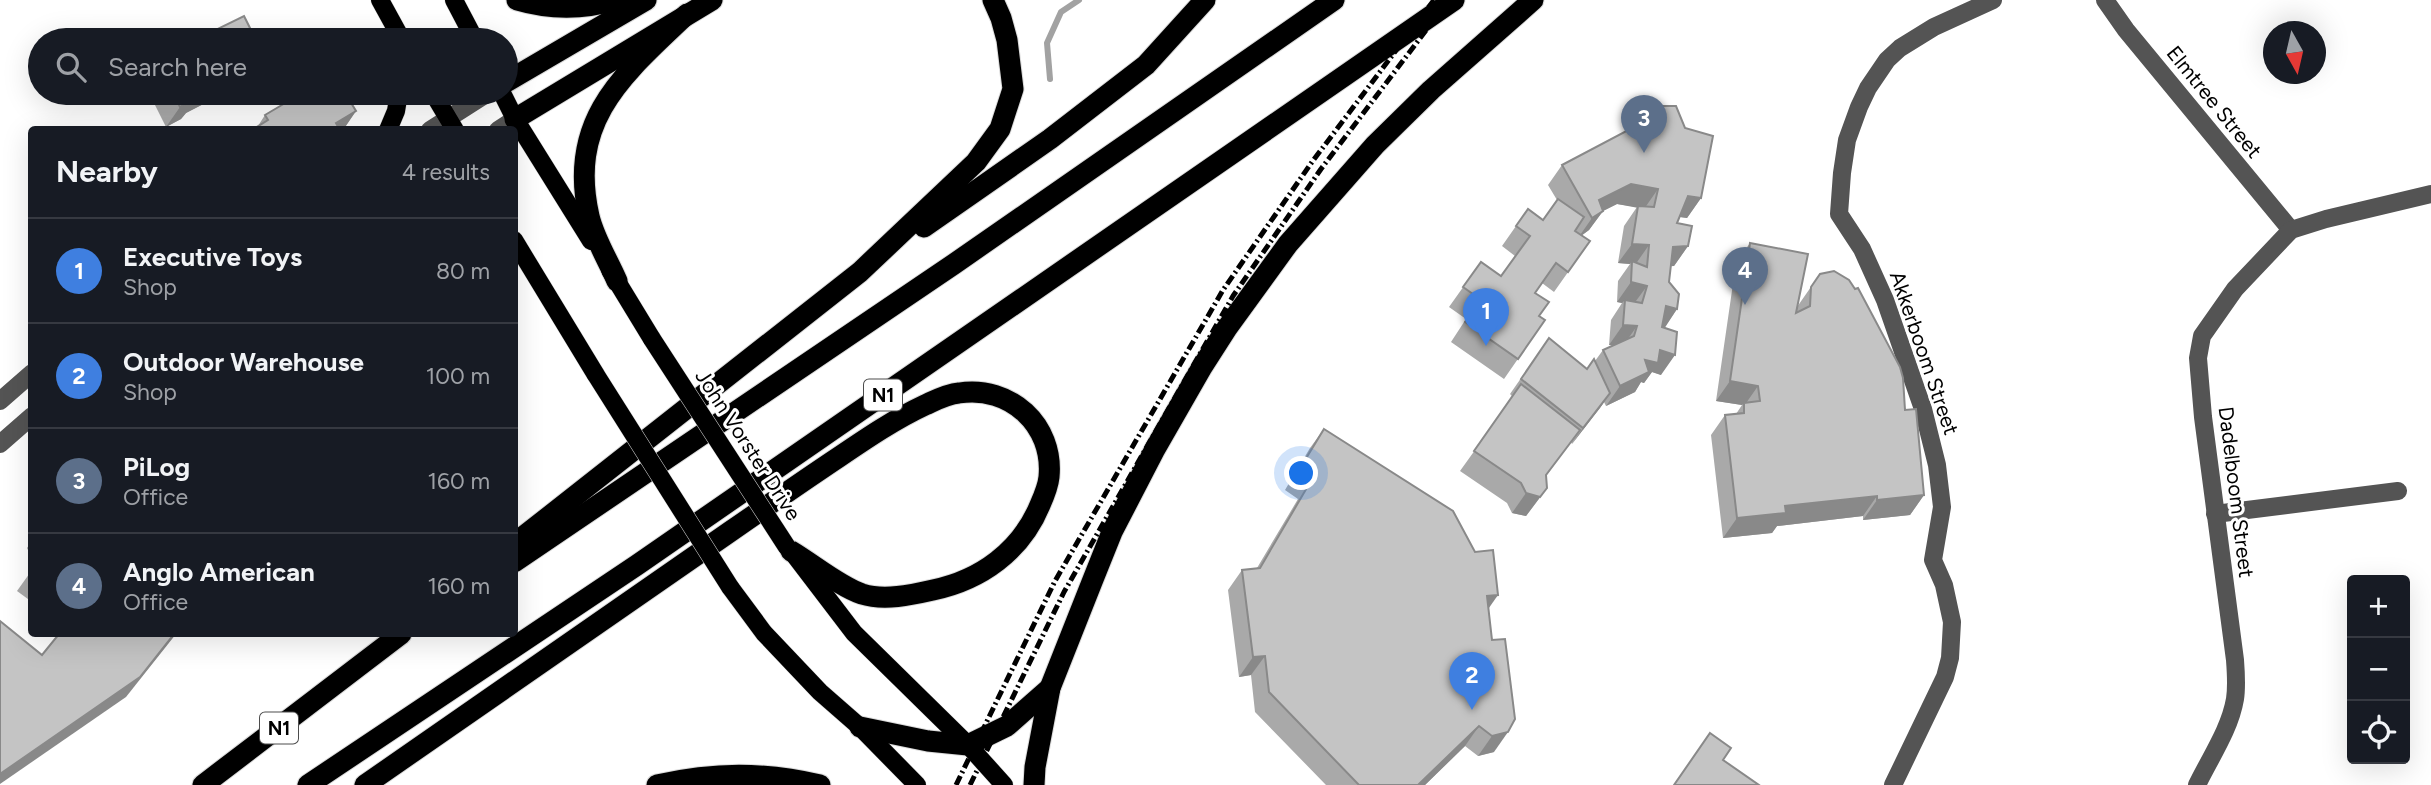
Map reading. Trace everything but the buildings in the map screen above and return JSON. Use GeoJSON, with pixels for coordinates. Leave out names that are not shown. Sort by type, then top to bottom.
{"type":"FeatureCollection","features":[{"type":"Feature","properties":{"kind":"highway"},"geometry":{"type":"LineString","coordinates":[[517,0],[571,9],[616,0]]}},
{"type":"Feature","properties":{"kind":"highway"},"geometry":{"type":"LineString","coordinates":[[518,75],[646,0]]}},
{"type":"Feature","properties":{"kind":"highway"},"geometry":{"type":"LineString","coordinates":[[506,124],[712,0]]}},
{"type":"Feature","properties":{"kind":"highway"},"geometry":{"type":"LineString","coordinates":[[859,272],[976,162],[1000,129],[1013,89],[1007,40],[993,0]]}},
{"type":"Feature","properties":{"kind":"highway"},"geometry":{"type":"LineString","coordinates":[[518,541],[859,272],[1050,139],[1146,65],[1205,0]]}},
{"type":"Feature","properties":{"kind":"highway"},"geometry":{"type":"LineString","coordinates":[[518,559],[954,264],[1334,0]]}},
{"type":"Feature","properties":{"kind":"highway","name":"N1"},"geometry":{"type":"LineString","coordinates":[[308,785],[637,565],[1454,0]]}},
{"type":"Feature","properties":{"kind":"highway"},"geometry":{"type":"LineString","coordinates":[[1034,785],[1050,688],[1112,532],[1168,424],[1227,328],[1289,244],[1375,145],[1431,90],[1533,0]]}},
{"type":"Feature","properties":{"kind":"highway"},"geometry":{"type":"LineString","coordinates":[[617,281],[590,219],[584,187],[585,164],[592,129],[601,107],[624,75],[687,14]]}},
{"type":"Feature","properties":{"kind":"highway"},"geometry":{"type":"LineString","coordinates":[[365,785],[522,674],[907,413],[948,395],[977,392],[1003,398],[1038,425],[1047,451],[1049,480],[1046,491],[1036,514],[1020,539],[998,561],[980,573],[956,584],[936,589],[911,594],[875,596],[855,590],[789,549]]}},
{"type":"Feature","properties":{"kind":"highway"},"geometry":{"type":"LineString","coordinates":[[354,670],[397,637]]}},
{"type":"Feature","properties":{"kind":"highway","name":"N1"},"geometry":{"type":"LineString","coordinates":[[203,785],[354,670],[404,637]]}},
{"type":"Feature","properties":{"kind":"highway"},"geometry":{"type":"LineString","coordinates":[[860,727],[928,741],[968,745],[1007,726],[1050,688]]}},
{"type":"Feature","properties":{"kind":"highway"},"geometry":{"type":"LineString","coordinates":[[657,785],[731,774],[773,775],[820,785]]}},
{"type":"Feature","properties":{"kind":"main road"},"geometry":{"type":"LineString","coordinates":[[380,0],[395,28]]}},
{"type":"Feature","properties":{"kind":"main road"},"geometry":{"type":"LineString","coordinates":[[454,0],[469,28]]}},
{"type":"Feature","properties":{"kind":"main road"},"geometry":{"type":"LineString","coordinates":[[390,126],[397,105]]}},
{"type":"Feature","properties":{"kind":"main road"},"geometry":{"type":"LineString","coordinates":[[440,105],[451,124]]}},
{"type":"Feature","properties":{"kind":"main road","name":"John Vorster Drive"},"geometry":{"type":"LineString","coordinates":[[504,105],[506,124]]}},
{"type":"Feature","properties":{"kind":"main road","name":"John Vorster Drive"},"geometry":{"type":"LineString","coordinates":[[518,141],[617,281],[789,549],[854,633],[968,745],[1004,785]]}},
{"type":"Feature","properties":{"kind":"main road"},"geometry":{"type":"LineString","coordinates":[[518,247],[730,587],[764,633],[820,692],[860,727],[917,785]]}},
{"type":"Feature","properties":{"kind":"street","name":"Akkerboom Street"},"geometry":{"type":"LineString","coordinates":[[1893,785],[1945,677],[1950,658],[1952,622],[1944,585],[1933,560],[1941,507],[1937,464],[1923,410],[1885,300],[1862,249],[1839,214],[1843,155],[1859,107],[1887,60],[1900,48],[1934,27],[1993,0]]}},
{"type":"Feature","properties":{"kind":"street","name":"Elmtree Street"},"geometry":{"type":"LineString","coordinates":[[2105,0],[2126,30],[2291,230]]}},
{"type":"Feature","properties":{"kind":"street"},"geometry":{"type":"LineString","coordinates":[[451,124],[474,105]]}},
{"type":"Feature","properties":{"kind":"street"},"geometry":{"type":"LineString","coordinates":[[2291,230],[2431,194]]}},
{"type":"Feature","properties":{"kind":"street","name":"Dadelboom Street"},"geometry":{"type":"LineString","coordinates":[[2197,785],[2226,727],[2235,698],[2235,660],[2198,358],[2202,335],[2235,289],[2291,230]]}},
{"type":"Feature","properties":{"kind":"street"},"geometry":{"type":"LineString","coordinates":[[0,401],[28,376]]}},
{"type":"Feature","properties":{"kind":"street"},"geometry":{"type":"LineString","coordinates":[[0,444],[28,420]]}},
{"type":"Feature","properties":{"kind":"street"},"geometry":{"type":"LineString","coordinates":[[2215,514],[2398,491]]}},
{"type":"Feature","properties":{"kind":"waterway"},"geometry":{"type":"LineString","coordinates":[[1050,79],[1047,43],[1061,12],[1079,0]]}},
{"type":"Feature","properties":{"kind":"railway"},"geometry":{"type":"LineString","coordinates":[[956,785],[1055,581],[1223,290],[1312,162],[1434,0]]}},
{"type":"Feature","properties":{"kind":"railway"},"geometry":{"type":"LineString","coordinates":[[970,785],[1064,592],[1233,296],[1321,169],[1449,0]]}},
{"type":"Feature","properties":{"kind":"place","name":"PiLog"},"geometry":{"type":"Point","coordinates":[1644,153]}},
{"type":"Feature","properties":{"kind":"place","name":"Anglo American"},"geometry":{"type":"Point","coordinates":[1745,305]}},
{"type":"Feature","properties":{"kind":"place","name":"Executive Toys"},"geometry":{"type":"Point","coordinates":[1486,346]}},
{"type":"Feature","properties":{"kind":"place","name":"Outdoor Warehouse"},"geometry":{"type":"Point","coordinates":[1472,710]}}]}
